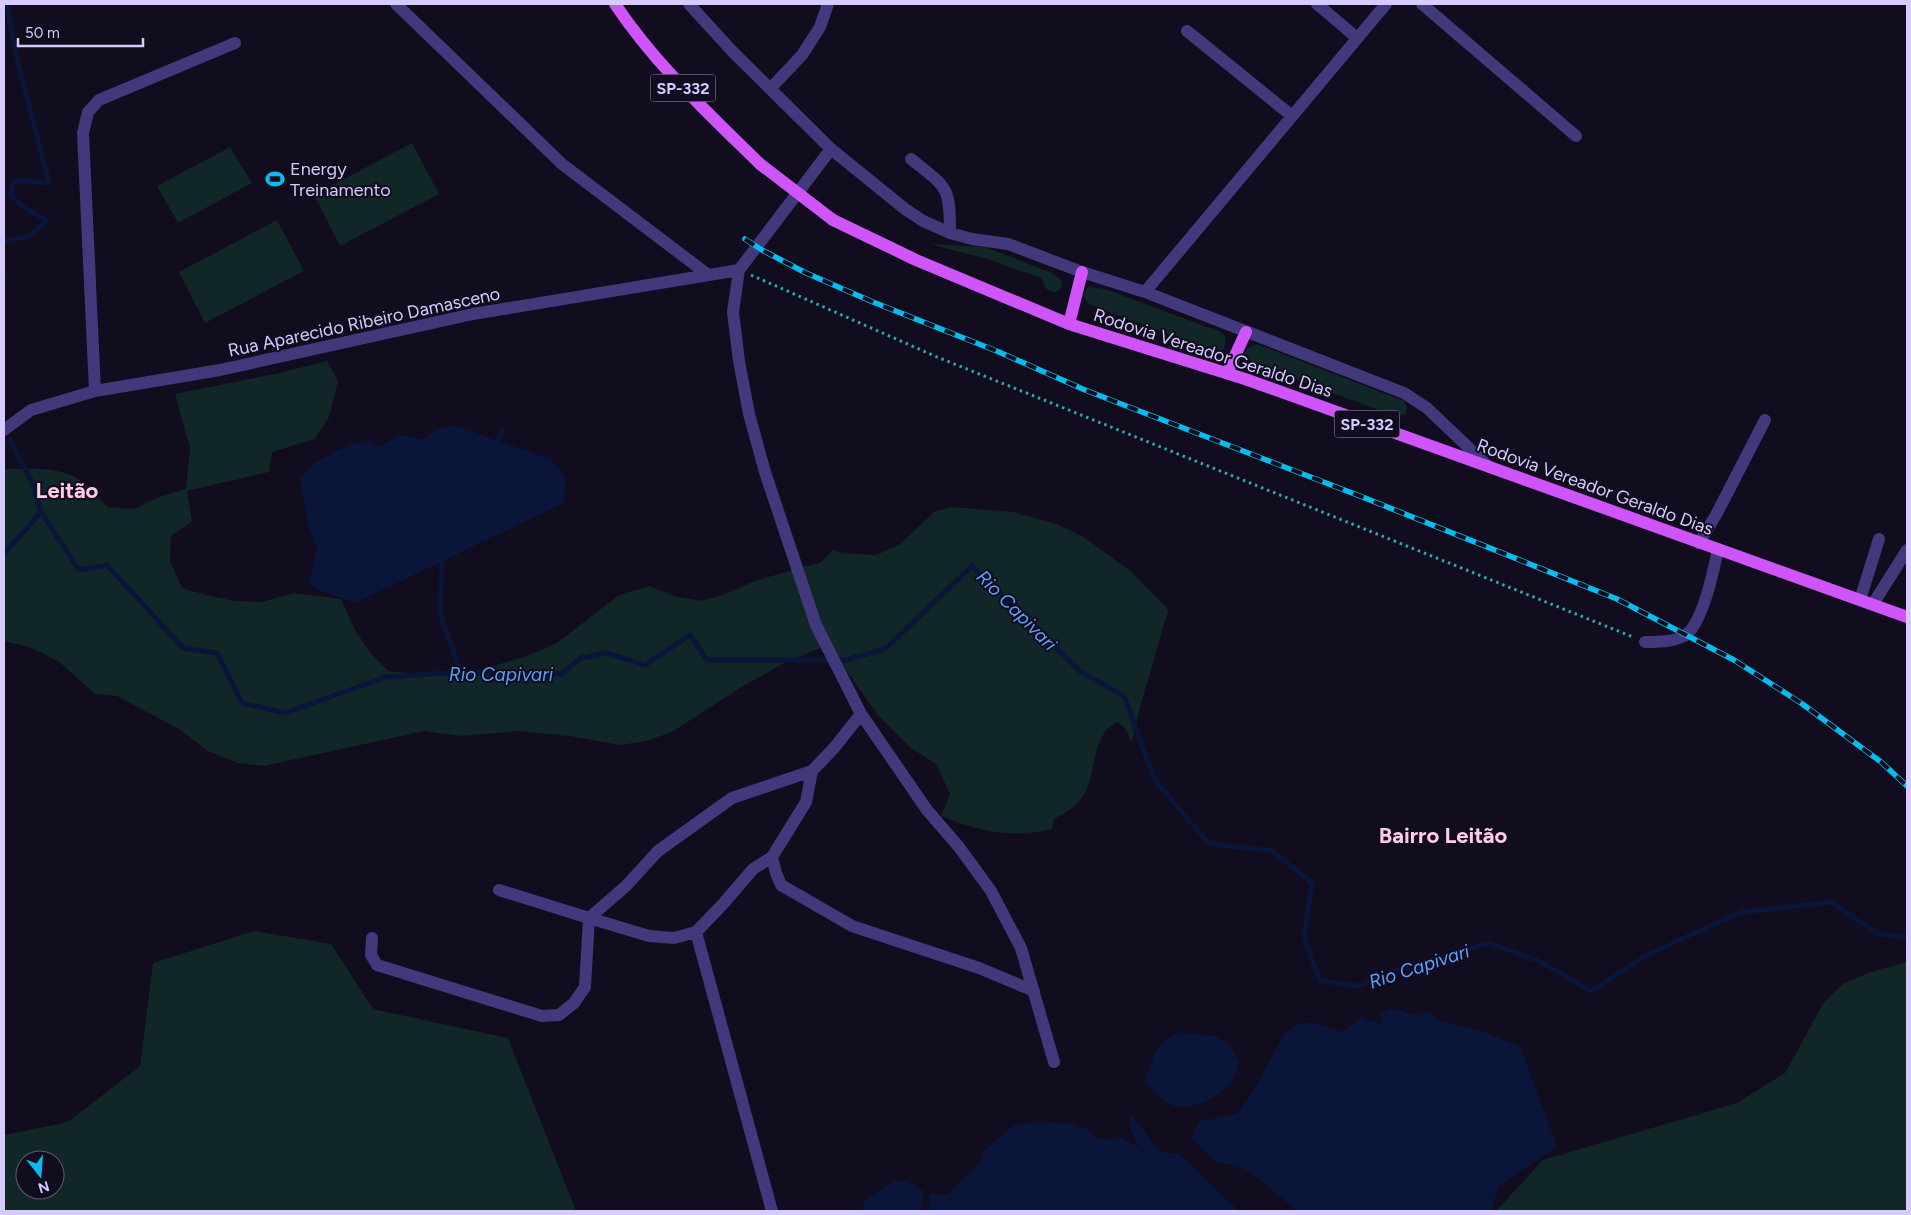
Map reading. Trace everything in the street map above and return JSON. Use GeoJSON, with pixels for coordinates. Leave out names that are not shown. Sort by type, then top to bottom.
{"type":"FeatureCollection","features":[{"type":"Feature","properties":{"kind":"main road","name":"Rodovia Vereador Geraldo Dias"},"geometry":{"type":"LineString","coordinates":[[615,4],[628,24],[681,86],[760,164],[833,220],[916,260],[1069,324],[1227,373],[1907,617]]}},
{"type":"Feature","properties":{"kind":"main road"},"geometry":{"type":"LineString","coordinates":[[1069,324],[1082,272]]}},
{"type":"Feature","properties":{"kind":"main road"},"geometry":{"type":"LineString","coordinates":[[1227,373],[1246,332]]}},
{"type":"Feature","properties":{"kind":"street"},"geometry":{"type":"LineString","coordinates":[[396,4],[562,164],[706,274]]}},
{"type":"Feature","properties":{"kind":"street"},"geometry":{"type":"LineString","coordinates":[[689,4],[770,90],[831,149],[905,209],[923,221],[950,233],[972,239],[1008,244],[1082,272],[1145,292],[1404,393],[1427,408],[1490,468]]}},
{"type":"Feature","properties":{"kind":"street"},"geometry":{"type":"LineString","coordinates":[[770,90],[802,55],[820,27],[828,4]]}},
{"type":"Feature","properties":{"kind":"street"},"geometry":{"type":"LineString","coordinates":[[1318,4],[1357,38]]}},
{"type":"Feature","properties":{"kind":"street"},"geometry":{"type":"LineString","coordinates":[[1145,292],[1386,4]]}},
{"type":"Feature","properties":{"kind":"street"},"geometry":{"type":"LineString","coordinates":[[1422,4],[1576,136]]}},
{"type":"Feature","properties":{"kind":"street"},"geometry":{"type":"LineString","coordinates":[[1187,31],[1292,116]]}},
{"type":"Feature","properties":{"kind":"street"},"geometry":{"type":"LineString","coordinates":[[95,391],[83,133],[88,112],[99,100],[235,43]]}},
{"type":"Feature","properties":{"kind":"street"},"geometry":{"type":"LineString","coordinates":[[831,149],[742,265],[733,312],[739,361],[749,414],[765,472],[816,625],[861,714],[927,810],[960,847],[991,890],[1021,948],[1054,1062]]}},
{"type":"Feature","properties":{"kind":"street"},"geometry":{"type":"LineString","coordinates":[[910,158],[942,184],[948,195],[950,233]]}},
{"type":"Feature","properties":{"kind":"street","name":"Rua Aparecido Ribeiro Damasceno"},"geometry":{"type":"LineString","coordinates":[[4,430],[31,410],[95,391],[220,370],[473,314],[706,274],[742,265]]}},
{"type":"Feature","properties":{"kind":"street"},"geometry":{"type":"LineString","coordinates":[[1699,543],[1716,515],[1766,420]]}},
{"type":"Feature","properties":{"kind":"street"},"geometry":{"type":"LineString","coordinates":[[1860,600],[1879,539]]}},
{"type":"Feature","properties":{"kind":"street"},"geometry":{"type":"LineString","coordinates":[[1645,642],[1668,642],[1686,635],[1697,618],[1708,593],[1718,550]]}},
{"type":"Feature","properties":{"kind":"street"},"geometry":{"type":"LineString","coordinates":[[1873,604],[1907,550]]}},
{"type":"Feature","properties":{"kind":"street"},"geometry":{"type":"LineString","coordinates":[[372,938],[371,955],[378,965],[542,1016],[559,1014],[574,1003],[585,987],[589,918],[626,886],[658,851],[732,798],[812,771],[834,748],[861,714]]}},
{"type":"Feature","properties":{"kind":"street"},"geometry":{"type":"LineString","coordinates":[[499,890],[649,936],[674,938],[696,932],[753,869],[772,857],[806,802],[812,771]]}},
{"type":"Feature","properties":{"kind":"street"},"geometry":{"type":"LineString","coordinates":[[772,857],[781,885],[807,902],[852,926],[979,968],[1034,990]]}},
{"type":"Feature","properties":{"kind":"street"},"geometry":{"type":"LineString","coordinates":[[696,932],[772,1211]]}},
{"type":"Feature","properties":{"kind":"path"},"geometry":{"type":"LineString","coordinates":[[742,265],[937,358],[1645,642]]}},
{"type":"Feature","properties":{"kind":"green space"},"geometry":{"type":"Polygon","coordinates":[[[412,143],[439,194],[340,246],[314,195],[412,143]]]}},
{"type":"Feature","properties":{"kind":"green space"},"geometry":{"type":"Polygon","coordinates":[[[230,147],[252,183],[178,223],[157,186],[230,147]]]}},
{"type":"Feature","properties":{"kind":"green space"},"geometry":{"type":"Polygon","coordinates":[[[277,220],[304,271],[205,323],[179,272],[277,220]]]}},
{"type":"Feature","properties":{"kind":"green space"},"geometry":{"type":"Polygon","coordinates":[[[929,244],[985,247],[1052,273],[1060,279],[1062,284],[1059,291],[1053,292],[1046,289],[1041,278],[987,259],[929,244]]]}},
{"type":"Feature","properties":{"kind":"green space"},"geometry":{"type":"Polygon","coordinates":[[[1088,287],[1105,289],[1221,332],[1225,336],[1223,350],[1216,352],[1088,304],[1083,295],[1088,287]]]}},
{"type":"Feature","properties":{"kind":"green space"},"geometry":{"type":"Polygon","coordinates":[[[1257,344],[1404,401],[1407,408],[1405,415],[1395,416],[1249,362],[1244,354],[1249,347],[1257,344]]]}},
{"type":"Feature","properties":{"kind":"green space"},"geometry":{"type":"Polygon","coordinates":[[[327,361],[338,381],[329,417],[315,439],[272,452],[269,472],[187,491],[192,521],[171,536],[170,561],[182,588],[236,601],[262,602],[293,593],[341,599],[355,630],[369,651],[388,671],[444,676],[472,672],[527,656],[557,643],[619,595],[650,586],[674,596],[701,601],[728,593],[754,581],[821,562],[833,550],[842,553],[876,555],[900,544],[935,511],[953,507],[1013,512],[1056,524],[1082,536],[1132,572],[1167,608],[1168,611],[1140,707],[1132,742],[1124,727],[1117,722],[1109,727],[1099,743],[1086,791],[1080,800],[1068,811],[1054,819],[1052,829],[1023,833],[995,832],[968,826],[941,816],[950,794],[936,764],[912,749],[877,714],[834,653],[833,655],[821,648],[788,661],[740,688],[672,732],[647,741],[620,745],[570,736],[517,731],[461,736],[424,731],[264,766],[238,763],[208,751],[179,729],[117,696],[95,694],[58,661],[29,647],[4,641],[4,469],[43,469],[66,473],[83,483],[108,507],[133,509],[159,497],[186,489],[190,448],[175,394],[279,373],[327,361]]]}},
{"type":"Feature","properties":{"kind":"green space"},"geometry":{"type":"Polygon","coordinates":[[[254,931],[331,944],[373,1009],[508,1038],[576,1211],[4,1211],[4,1135],[68,1122],[140,1066],[153,963],[254,931]]]}},
{"type":"Feature","properties":{"kind":"green space"},"geometry":{"type":"Polygon","coordinates":[[[1907,962],[1907,1211],[1496,1211],[1543,1160],[1737,1103],[1785,1073],[1824,1002],[1843,984],[1868,973],[1907,962]]]}},
{"type":"Feature","properties":{"kind":"water"},"geometry":{"type":"Polygon","coordinates":[[[454,425],[551,459],[565,478],[564,503],[355,603],[317,589],[309,583],[317,548],[308,525],[300,479],[313,464],[342,448],[368,440],[379,447],[400,435],[423,439],[436,430],[454,425]]]}},
{"type":"Feature","properties":{"kind":"water"},"geometry":{"type":"Polygon","coordinates":[[[1395,1008],[1413,1015],[1428,1012],[1444,1022],[1478,1030],[1520,1046],[1557,1146],[1498,1187],[1491,1211],[1296,1211],[1261,1180],[1238,1166],[1216,1162],[1191,1139],[1199,1121],[1236,1114],[1250,1096],[1285,1033],[1299,1024],[1311,1022],[1343,1032],[1361,1017],[1381,1024],[1381,1013],[1395,1008]]]}},
{"type":"Feature","properties":{"kind":"water"},"geometry":{"type":"Polygon","coordinates":[[[1181,1032],[1214,1036],[1229,1043],[1239,1063],[1228,1086],[1215,1096],[1200,1104],[1177,1107],[1159,1096],[1144,1080],[1156,1051],[1165,1039],[1181,1032]]]}},
{"type":"Feature","properties":{"kind":"water"},"geometry":{"type":"Polygon","coordinates":[[[1129,1114],[1144,1130],[1159,1152],[1179,1154],[1239,1211],[930,1211],[929,1195],[947,1195],[980,1163],[984,1151],[1014,1125],[1039,1122],[1073,1124],[1089,1130],[1097,1139],[1123,1138],[1139,1148],[1131,1129],[1129,1114]]]}},
{"type":"Feature","properties":{"kind":"water"},"geometry":{"type":"Polygon","coordinates":[[[893,1181],[907,1181],[923,1190],[922,1211],[862,1211],[866,1199],[893,1181]]]}},
{"type":"Feature","properties":{"kind":"waterway"},"geometry":{"type":"LineString","coordinates":[[4,241],[29,236],[47,221],[22,206],[11,195],[12,184],[19,180],[49,183],[15,50],[7,4]]}},
{"type":"Feature","properties":{"kind":"waterway"},"geometry":{"type":"LineString","coordinates":[[496,446],[503,430]]}},
{"type":"Feature","properties":{"kind":"waterway"},"geometry":{"type":"LineString","coordinates":[[9,439],[31,480],[41,512]]}},
{"type":"Feature","properties":{"kind":"waterway","name":"Rio Capivari"},"geometry":{"type":"LineString","coordinates":[[4,554],[41,512],[79,570],[107,565],[183,648],[217,653],[242,703],[285,713],[386,677],[461,672],[562,674],[581,658],[607,653],[645,665],[690,635],[707,660],[846,660],[885,649],[972,566],[1081,672],[1124,696],[1154,779],[1208,843],[1272,851],[1312,883],[1304,937],[1320,981],[1359,986],[1400,969],[1489,943],[1539,961],[1591,991],[1647,955],[1741,912],[1831,902],[1878,934],[1907,937]]}},
{"type":"Feature","properties":{"kind":"waterway"},"geometry":{"type":"LineString","coordinates":[[444,558],[442,562],[440,614],[461,672]]}},
{"type":"Feature","properties":{"kind":"railway"},"geometry":{"type":"LineString","coordinates":[[745,239],[806,273],[999,352],[1085,390],[1365,498],[1617,599],[1734,660],[1801,703],[1881,762],[1907,786]]}},
{"type":"Feature","properties":{"kind":"place","name":"Energy Treinamento"},"geometry":{"type":"Point","coordinates":[275,179]}},
{"type":"Feature","properties":{"kind":"district","name":"Leitão"},"geometry":{"type":"Point","coordinates":[67,490]}},
{"type":"Feature","properties":{"kind":"district","name":"Bairro Leitão"},"geometry":{"type":"Point","coordinates":[1443,835]}}]}
